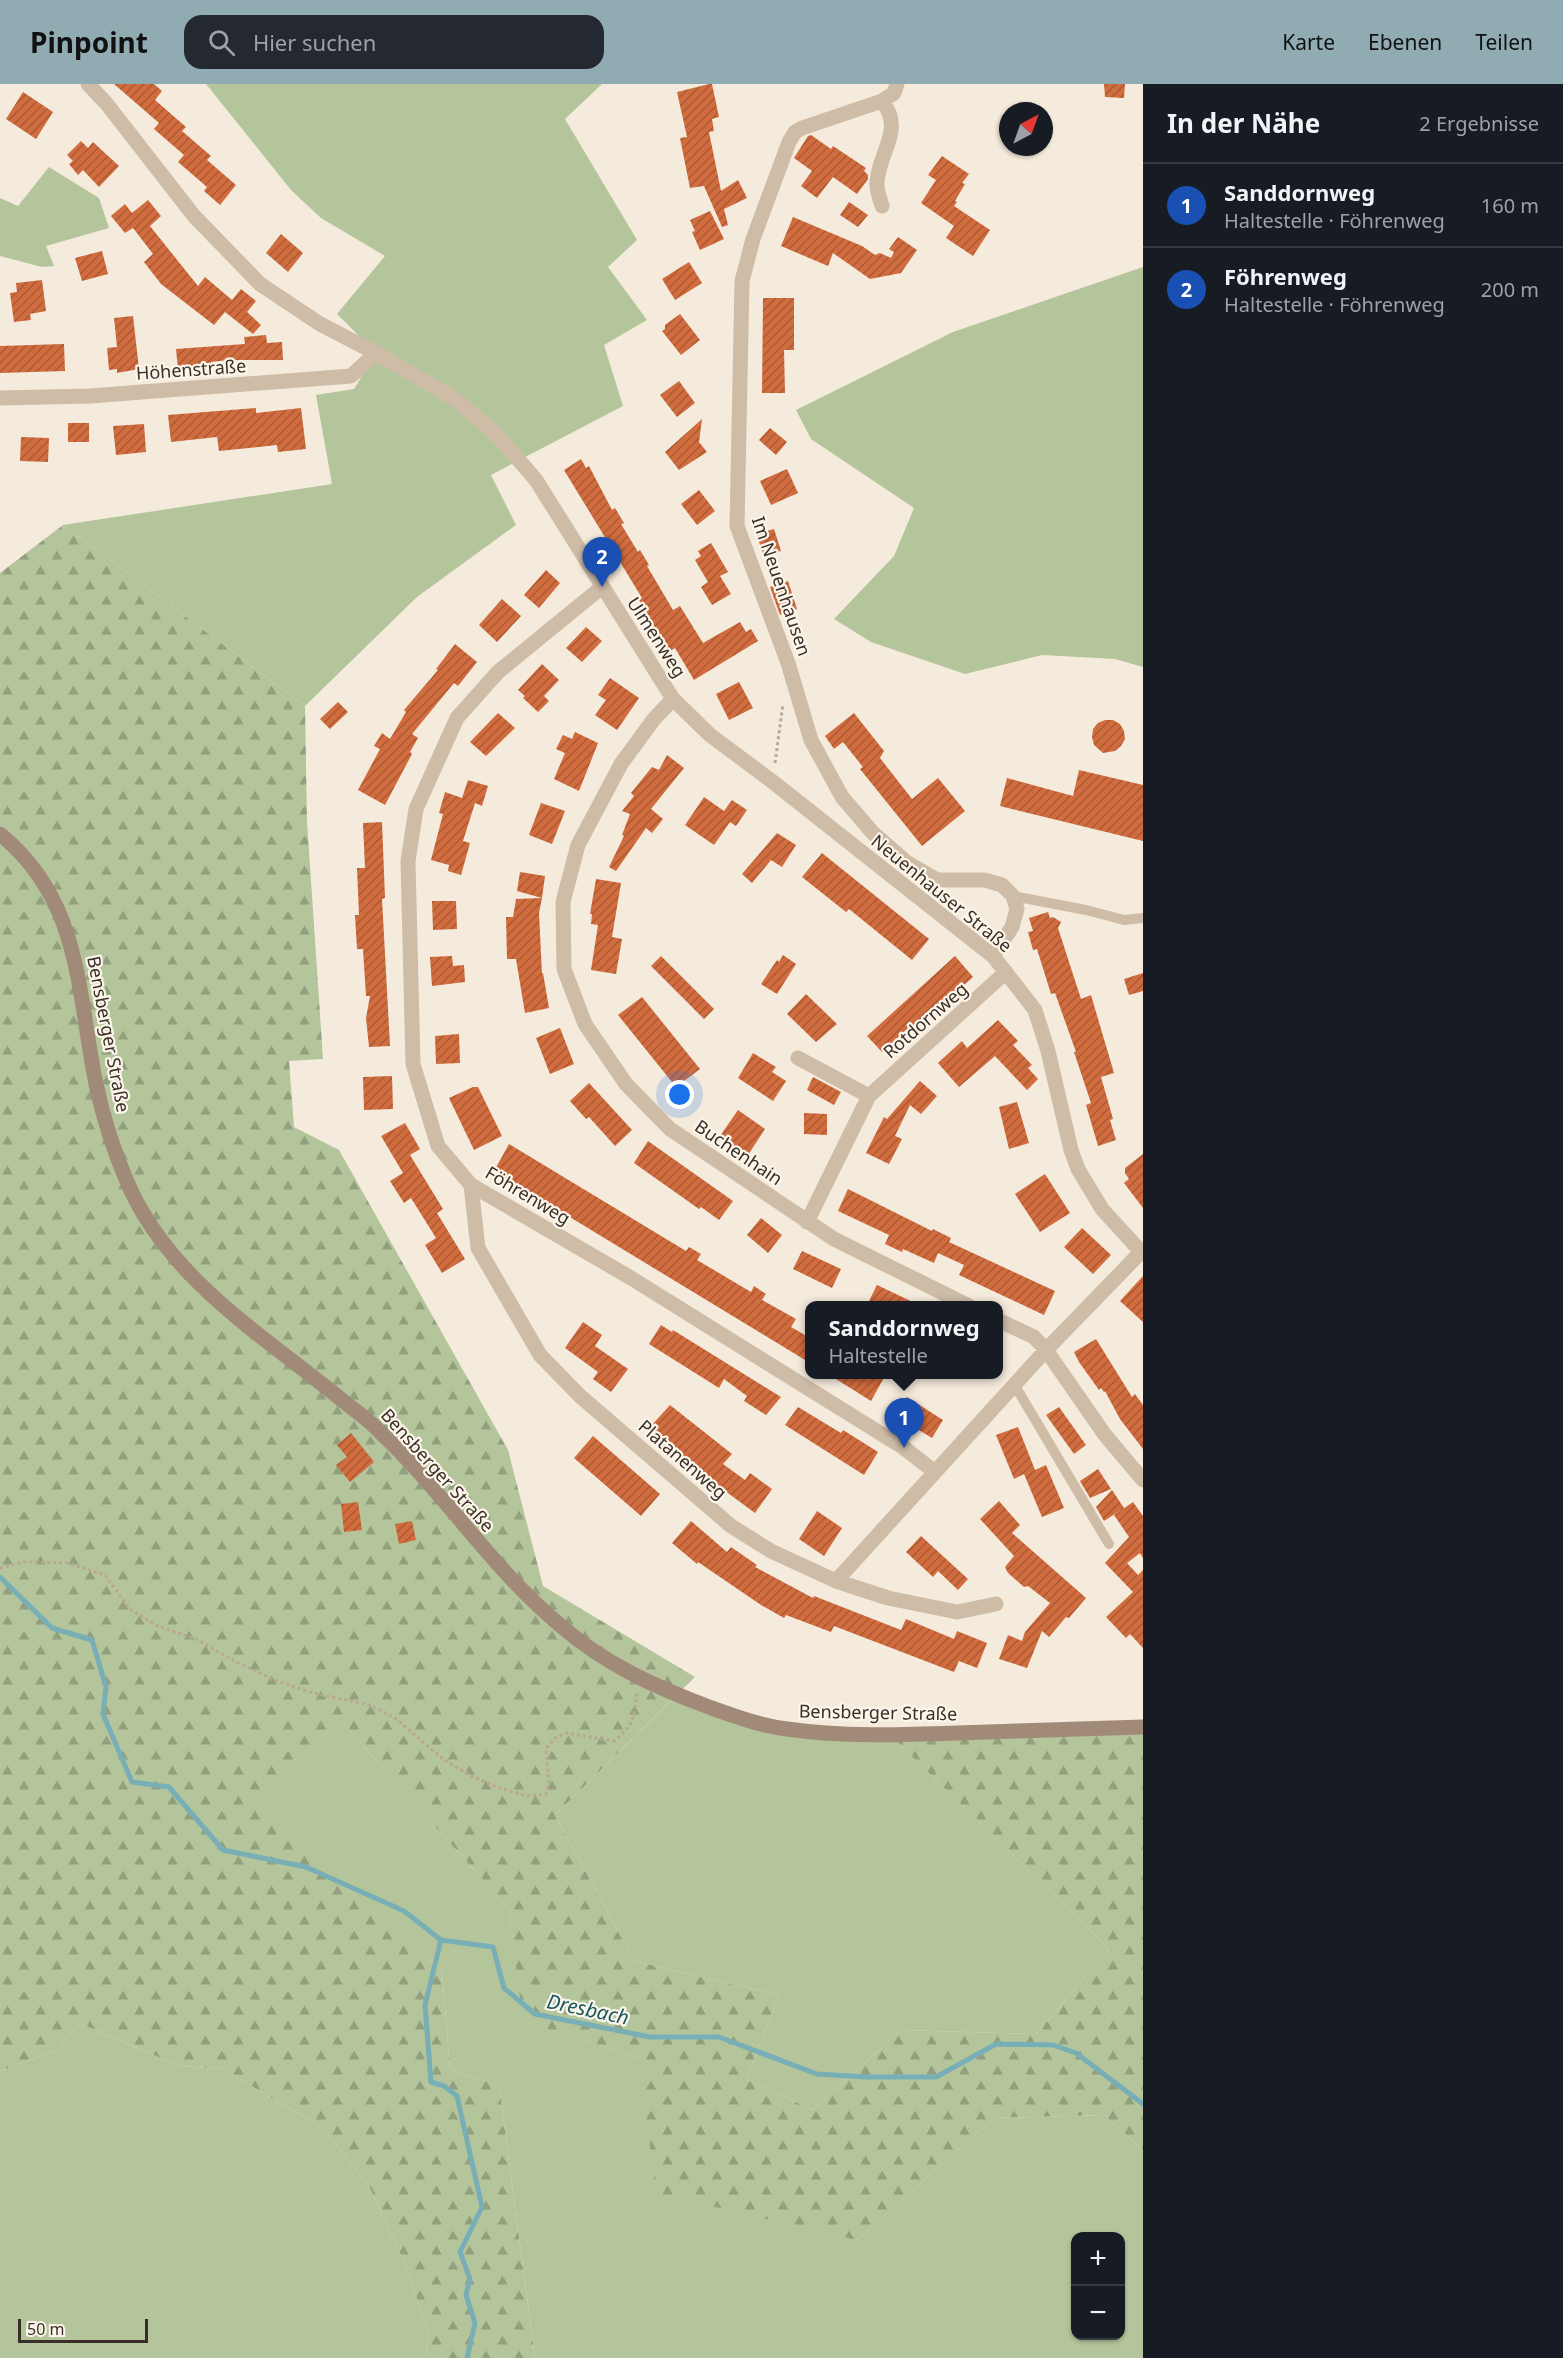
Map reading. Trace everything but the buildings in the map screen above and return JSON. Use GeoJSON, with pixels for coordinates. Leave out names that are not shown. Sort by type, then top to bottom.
{"type":"FeatureCollection","features":[{"type":"Feature","properties":{"kind":"main road","name":"Bensberger Straße"},"geometry":{"type":"LineString","coordinates":[[0,834],[30,863],[48,891],[70,936],[96,1087],[117,1157],[130,1189],[172,1254],[202,1288],[249,1328],[379,1430],[524,1593],[562,1627],[599,1655],[639,1679],[730,1715],[786,1729],[890,1735],[1143,1727]]}},
{"type":"Feature","properties":{"kind":"street","name":"Ulmenweg"},"geometry":{"type":"LineString","coordinates":[[88,84],[106,103],[194,216],[260,284],[320,324],[376,353],[455,399],[496,434],[536,480],[673,699],[710,735],[827,825]]}},
{"type":"Feature","properties":{"kind":"street"},"geometry":{"type":"LineString","coordinates":[[882,206],[876,183],[893,121],[882,101],[894,93],[897,84]]}},
{"type":"Feature","properties":{"kind":"street","name":"Im Neuenhausen"},"geometry":{"type":"LineString","coordinates":[[882,101],[812,124],[795,132],[785,152],[753,239],[742,281],[737,526],[788,663],[811,740],[842,797],[873,833],[906,862],[938,880],[985,879],[1002,885],[1013,896]]}},
{"type":"Feature","properties":{"kind":"street","name":"Höhenstraße"},"geometry":{"type":"LineString","coordinates":[[0,398],[90,396],[351,376],[376,353]]}},
{"type":"Feature","properties":{"kind":"street","name":"Föhrenweg"},"geometry":{"type":"LineString","coordinates":[[602,587],[498,672],[457,718],[416,809],[408,861],[413,1064],[438,1146],[471,1185],[641,1284],[904,1448],[935,1472]]}},
{"type":"Feature","properties":{"kind":"street","name":"Buchenhain"},"geometry":{"type":"LineString","coordinates":[[673,699],[654,719],[621,765],[578,845],[563,902],[564,969],[585,1024],[633,1091],[670,1129],[834,1239],[961,1301]]}},
{"type":"Feature","properties":{"kind":"street","name":"Neuenhauser Straße"},"geometry":{"type":"LineString","coordinates":[[827,825],[993,956],[1035,1010],[1048,1051],[1071,1150],[1078,1169],[1102,1209],[1142,1252]]}},
{"type":"Feature","properties":{"kind":"street"},"geometry":{"type":"LineString","coordinates":[[993,956],[1012,927],[1017,909],[1013,896]]}},
{"type":"Feature","properties":{"kind":"street","name":"Rotdornweg"},"geometry":{"type":"LineString","coordinates":[[807,1222],[869,1095],[1006,972]]}},
{"type":"Feature","properties":{"kind":"street"},"geometry":{"type":"LineString","coordinates":[[798,1058],[869,1095]]}},
{"type":"Feature","properties":{"kind":"street","name":"Platanenweg"},"geometry":{"type":"LineString","coordinates":[[471,1185],[478,1248],[540,1355],[580,1396],[731,1526],[771,1551],[836,1581],[888,1598],[957,1612],[996,1604]]}},
{"type":"Feature","properties":{"kind":"street"},"geometry":{"type":"LineString","coordinates":[[836,1581],[1014,1384],[1142,1252]]}},
{"type":"Feature","properties":{"kind":"street"},"geometry":{"type":"LineString","coordinates":[[1003,1322],[1034,1337],[1046,1350],[1105,1436],[1143,1480]]}},
{"type":"Feature","properties":{"kind":"lane"},"geometry":{"type":"LineString","coordinates":[[1013,896],[1124,920],[1143,918]]}},
{"type":"Feature","properties":{"kind":"lane"},"geometry":{"type":"LineString","coordinates":[[1014,1384],[1109,1544]]}},
{"type":"Feature","properties":{"kind":"path"},"geometry":{"type":"LineString","coordinates":[[773,782],[784,696]]}},
{"type":"Feature","properties":{"kind":"path"},"geometry":{"type":"LineString","coordinates":[[0,1568],[23,1562],[68,1563],[105,1575],[130,1609],[157,1626],[196,1640],[280,1683],[370,1706],[395,1718],[443,1759],[471,1776],[527,1796],[546,1794],[549,1783],[546,1749],[555,1738],[566,1733],[614,1741],[630,1727],[635,1711],[639,1679]]}},
{"type":"Feature","properties":{"kind":"green space"},"geometry":{"type":"Polygon","coordinates":[[[206,84],[602,84],[565,119],[637,240],[608,267],[647,320],[604,345],[623,406],[491,475],[516,525],[417,597],[305,706],[63,525],[332,484],[316,395],[354,389],[376,353],[337,314],[385,256],[321,218],[291,190],[206,84]]]}},
{"type":"Feature","properties":{"kind":"green space"},"geometry":{"type":"Polygon","coordinates":[[[49,167],[99,198],[109,228],[46,246],[54,266],[42,267],[0,256],[0,198],[18,206],[49,167]]]}},
{"type":"Feature","properties":{"kind":"green space"},"geometry":{"type":"Polygon","coordinates":[[[1143,267],[1143,667],[1115,659],[1042,655],[965,674],[871,642],[834,619],[894,556],[914,508],[811,439],[796,410],[953,332],[1143,267]]]}},
{"type":"Feature","properties":{"kind":"green space"},"geometry":{"type":"Polygon","coordinates":[[[63,525],[305,706],[307,821],[323,1059],[289,1061],[294,1127],[339,1150],[508,1450],[543,1586],[695,1677],[555,1815],[634,1961],[779,1995],[746,2079],[813,2110],[901,2030],[1036,2034],[1109,1949],[890,1735],[1143,1727],[1143,2150],[1104,2115],[994,2118],[857,2240],[656,2193],[639,2058],[523,2021],[509,1909],[341,1721],[246,1801],[442,1971],[450,2070],[499,2085],[535,2358],[426,2358],[428,2332],[406,2266],[370,2188],[323,2128],[223,2069],[179,2066],[79,2023],[58,2050],[0,2071],[0,573],[63,525]]]}},
{"type":"Feature","properties":{"kind":"green space"},"geometry":{"type":"Polygon","coordinates":[[[677,1695],[730,1715],[890,1735],[1109,1949],[1036,2034],[901,2030],[813,2110],[746,2079],[779,1995],[634,1961],[555,1815],[677,1695]]]}},
{"type":"Feature","properties":{"kind":"green space"},"geometry":{"type":"Polygon","coordinates":[[[341,1721],[509,1909],[524,2021],[639,2058],[857,2240],[994,2118],[1104,2115],[1143,2150],[1143,2358],[535,2358],[499,2085],[450,2070],[442,1971],[245,1801],[341,1721]]]}},
{"type":"Feature","properties":{"kind":"green space"},"geometry":{"type":"Polygon","coordinates":[[[79,2023],[179,2066],[223,2069],[323,2128],[370,2188],[406,2266],[428,2332],[426,2358],[0,2358],[0,2071],[58,2050],[79,2023]]]}},
{"type":"Feature","properties":{"kind":"waterway","name":"Dresbach"},"geometry":{"type":"LineString","coordinates":[[0,1577],[52,1628],[92,1640],[106,1687],[103,1714],[132,1782],[169,1787],[223,1850],[306,1867],[404,1911],[441,1940],[493,1947],[504,1988],[535,2014],[650,2037],[719,2037],[817,2074],[866,2077],[936,2077],[996,2044],[1053,2045],[1076,2053],[1143,2104]]}},
{"type":"Feature","properties":{"kind":"waterway"},"geometry":{"type":"LineString","coordinates":[[441,1940],[425,2005],[431,2082],[444,2086],[457,2096],[482,2207],[460,2252],[470,2279],[466,2295],[475,2323],[467,2358]]}},
{"type":"Feature","properties":{"kind":"place","name":"Föhrenweg"},"geometry":{"type":"Point","coordinates":[602,587]}},
{"type":"Feature","properties":{"kind":"place","name":"Sanddornweg"},"geometry":{"type":"Point","coordinates":[904,1448]}}]}
